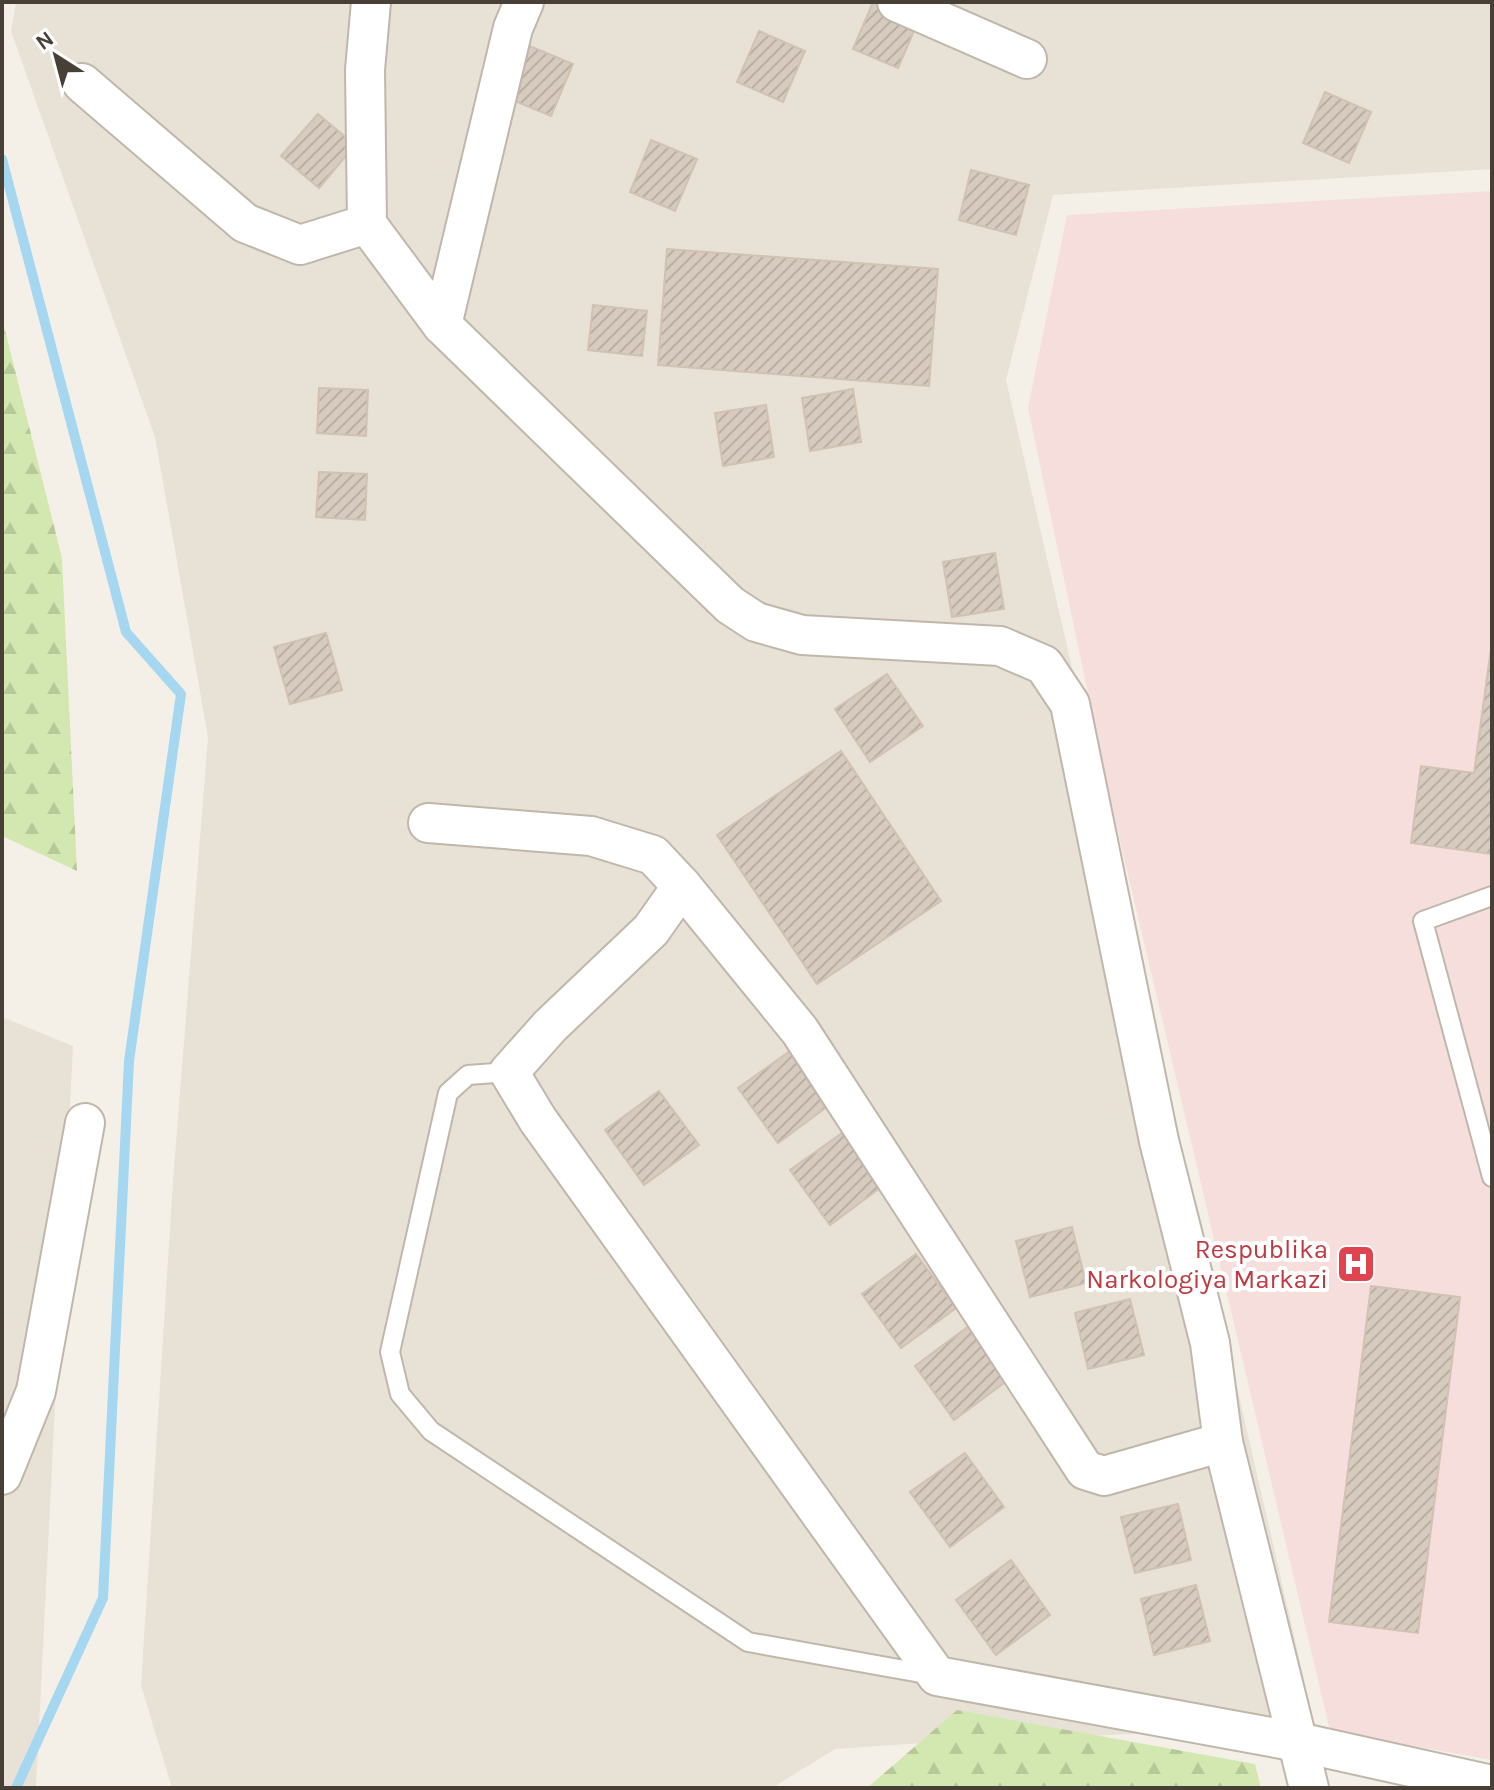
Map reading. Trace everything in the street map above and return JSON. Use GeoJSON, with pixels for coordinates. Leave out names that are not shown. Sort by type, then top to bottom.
{"type":"FeatureCollection","features":[{"type":"Feature","properties":{"kind":"street"},"geometry":{"type":"LineString","coordinates":[[371,2],[365,70],[367,224],[442,325],[730,605],[756,622],[802,635],[1000,646],[1044,665],[1070,704],[1159,1141],[1210,1343],[1223,1442],[1309,1788]]}},
{"type":"Feature","properties":{"kind":"street"},"geometry":{"type":"LineString","coordinates":[[442,325],[513,28],[524,2]]}},
{"type":"Feature","properties":{"kind":"street"},"geometry":{"type":"LineString","coordinates":[[897,2],[1027,59]]}},
{"type":"Feature","properties":{"kind":"street"},"geometry":{"type":"LineString","coordinates":[[82,83],[245,223],[300,245],[367,224]]}},
{"type":"Feature","properties":{"kind":"street"},"geometry":{"type":"LineString","coordinates":[[428,823],[591,836],[653,855],[800,1031],[1085,1470],[1104,1476],[1223,1442]]}},
{"type":"Feature","properties":{"kind":"street"},"geometry":{"type":"LineString","coordinates":[[682,886],[651,930],[550,1026],[509,1072],[538,1120],[937,1676],[1298,1742],[1492,1785]]}},
{"type":"Feature","properties":{"kind":"street"},"geometry":{"type":"LineString","coordinates":[[2,1475],[36,1391],[85,1123]]}},
{"type":"Feature","properties":{"kind":"lane"},"geometry":{"type":"LineString","coordinates":[[1492,896],[1423,921],[1492,1177]]}},
{"type":"Feature","properties":{"kind":"lane"},"geometry":{"type":"LineString","coordinates":[[509,1072],[468,1075],[448,1093],[390,1352],[400,1394],[431,1431],[748,1642],[937,1676]]}},
{"type":"Feature","properties":{"kind":"shaded area"},"geometry":{"type":"Polygon","coordinates":[[[16,2],[1492,2],[1492,169],[1053,195],[1006,380],[1315,1727],[952,1741],[835,1749],[772,1788],[172,1788],[141,1685],[173,1181],[208,737],[155,437],[11,31],[16,2]]]}},
{"type":"Feature","properties":{"kind":"shaded area","name":"Respublika Narkologiya Markazi"},"geometry":{"type":"Polygon","coordinates":[[[1492,191],[1492,1760],[1330,1731],[1110,798],[1028,408],[1067,215],[1492,191]]]}},
{"type":"Feature","properties":{"kind":"shaded area"},"geometry":{"type":"Polygon","coordinates":[[[2,1017],[73,1046],[36,1788],[2,1788],[2,1017]]]}},
{"type":"Feature","properties":{"kind":"green space"},"geometry":{"type":"Polygon","coordinates":[[[2,318],[62,558],[77,871],[2,836],[2,318]]]}},
{"type":"Feature","properties":{"kind":"green space"},"geometry":{"type":"Polygon","coordinates":[[[957,1710],[1255,1764],[1261,1788],[867,1788],[957,1710]]]}},
{"type":"Feature","properties":{"kind":"building"},"geometry":{"type":"Polygon","coordinates":[[[873,2],[885,2],[920,17],[898,68],[853,49],[873,2]]]}},
{"type":"Feature","properties":{"kind":"building"},"geometry":{"type":"Polygon","coordinates":[[[759,31],[805,51],[783,102],[737,82],[759,31]]]}},
{"type":"Feature","properties":{"kind":"building"},"geometry":{"type":"Polygon","coordinates":[[[527,45],[573,64],[551,116],[505,97],[527,45]]]}},
{"type":"Feature","properties":{"kind":"building"},"geometry":{"type":"Polygon","coordinates":[[[1325,92],[1371,112],[1349,163],[1303,143],[1325,92]]]}},
{"type":"Feature","properties":{"kind":"building"},"geometry":{"type":"Polygon","coordinates":[[[318,114],[355,145],[319,188],[281,156],[318,114]]]}},
{"type":"Feature","properties":{"kind":"building"},"geometry":{"type":"Polygon","coordinates":[[[651,140],[697,159],[675,211],[630,192],[651,140]]]}},
{"type":"Feature","properties":{"kind":"building"},"geometry":{"type":"Polygon","coordinates":[[[971,170],[1029,185],[1016,235],[959,220],[971,170]]]}},
{"type":"Feature","properties":{"kind":"building"},"geometry":{"type":"Polygon","coordinates":[[[667,249],[938,269],[929,386],[658,365],[667,249]]]}},
{"type":"Feature","properties":{"kind":"building"},"geometry":{"type":"Polygon","coordinates":[[[593,305],[647,311],[642,356],[588,350],[593,305]]]}},
{"type":"Feature","properties":{"kind":"building"},"geometry":{"type":"Polygon","coordinates":[[[319,388],[368,390],[366,436],[317,433],[319,388]]]}},
{"type":"Feature","properties":{"kind":"building"},"geometry":{"type":"Polygon","coordinates":[[[853,389],[861,442],[810,451],[802,398],[853,389]]]}},
{"type":"Feature","properties":{"kind":"building"},"geometry":{"type":"Polygon","coordinates":[[[766,405],[774,457],[723,466],[715,413],[766,405]]]}},
{"type":"Feature","properties":{"kind":"building"},"geometry":{"type":"Polygon","coordinates":[[[319,472],[367,474],[365,520],[316,517],[319,472]]]}},
{"type":"Feature","properties":{"kind":"building"},"geometry":{"type":"Polygon","coordinates":[[[995,553],[1004,609],[952,617],[943,562],[995,553]]]}},
{"type":"Feature","properties":{"kind":"building"},"geometry":{"type":"Polygon","coordinates":[[[326,633],[342,690],[290,704],[274,647],[326,633]]]}},
{"type":"Feature","properties":{"kind":"building"},"geometry":{"type":"Polygon","coordinates":[[[1492,641],[1492,854],[1411,843],[1421,766],[1474,773],[1492,641]]]}},
{"type":"Feature","properties":{"kind":"building"},"geometry":{"type":"Polygon","coordinates":[[[887,674],[923,726],[870,762],[835,709],[887,674]]]}},
{"type":"Feature","properties":{"kind":"building"},"geometry":{"type":"Polygon","coordinates":[[[841,751],[941,901],[817,984],[717,835],[841,751]]]}},
{"type":"Feature","properties":{"kind":"building"},"geometry":{"type":"Polygon","coordinates":[[[793,1049],[832,1103],[778,1143],[738,1088],[793,1049]]]}},
{"type":"Feature","properties":{"kind":"building"},"geometry":{"type":"Polygon","coordinates":[[[659,1091],[699,1145],[644,1185],[605,1130],[659,1091]]]}},
{"type":"Feature","properties":{"kind":"building"},"geometry":{"type":"Polygon","coordinates":[[[845,1131],[884,1185],[830,1225],[790,1170],[845,1131]]]}},
{"type":"Feature","properties":{"kind":"building"},"geometry":{"type":"Polygon","coordinates":[[[1072,1227],[1086,1283],[1030,1297],[1016,1241],[1072,1227]]]}},
{"type":"Feature","properties":{"kind":"building"},"geometry":{"type":"Polygon","coordinates":[[[916,1254],[956,1308],[901,1348],[862,1294],[916,1254]]]}},
{"type":"Feature","properties":{"kind":"building"},"geometry":{"type":"Polygon","coordinates":[[[1371,1286],[1460,1297],[1418,1633],[1329,1622],[1371,1286]]]}},
{"type":"Feature","properties":{"kind":"building"},"geometry":{"type":"Polygon","coordinates":[[[1130,1299],[1144,1355],[1088,1369],[1075,1313],[1130,1299]]]}},
{"type":"Feature","properties":{"kind":"building"},"geometry":{"type":"Polygon","coordinates":[[[969,1326],[1008,1380],[954,1420],[915,1366],[969,1326]]]}},
{"type":"Feature","properties":{"kind":"building"},"geometry":{"type":"Polygon","coordinates":[[[965,1453],[1004,1507],[950,1547],[910,1492],[965,1453]]]}},
{"type":"Feature","properties":{"kind":"building"},"geometry":{"type":"Polygon","coordinates":[[[1178,1504],[1191,1560],[1135,1573],[1121,1517],[1178,1504]]]}},
{"type":"Feature","properties":{"kind":"building"},"geometry":{"type":"Polygon","coordinates":[[[1011,1560],[1050,1615],[996,1655],[956,1600],[1011,1560]]]}},
{"type":"Feature","properties":{"kind":"building"},"geometry":{"type":"Polygon","coordinates":[[[1196,1585],[1210,1641],[1154,1655],[1141,1599],[1196,1585]]]}},
{"type":"Feature","properties":{"kind":"waterway"},"geometry":{"type":"LineString","coordinates":[[2,159],[126,632],[181,694],[129,1061],[103,1598],[16,1788]]}},
{"type":"Feature","properties":{"kind":"place","name":"Respublika Narkologiya Markazi"},"geometry":{"type":"Point","coordinates":[1356,1264]}}]}
